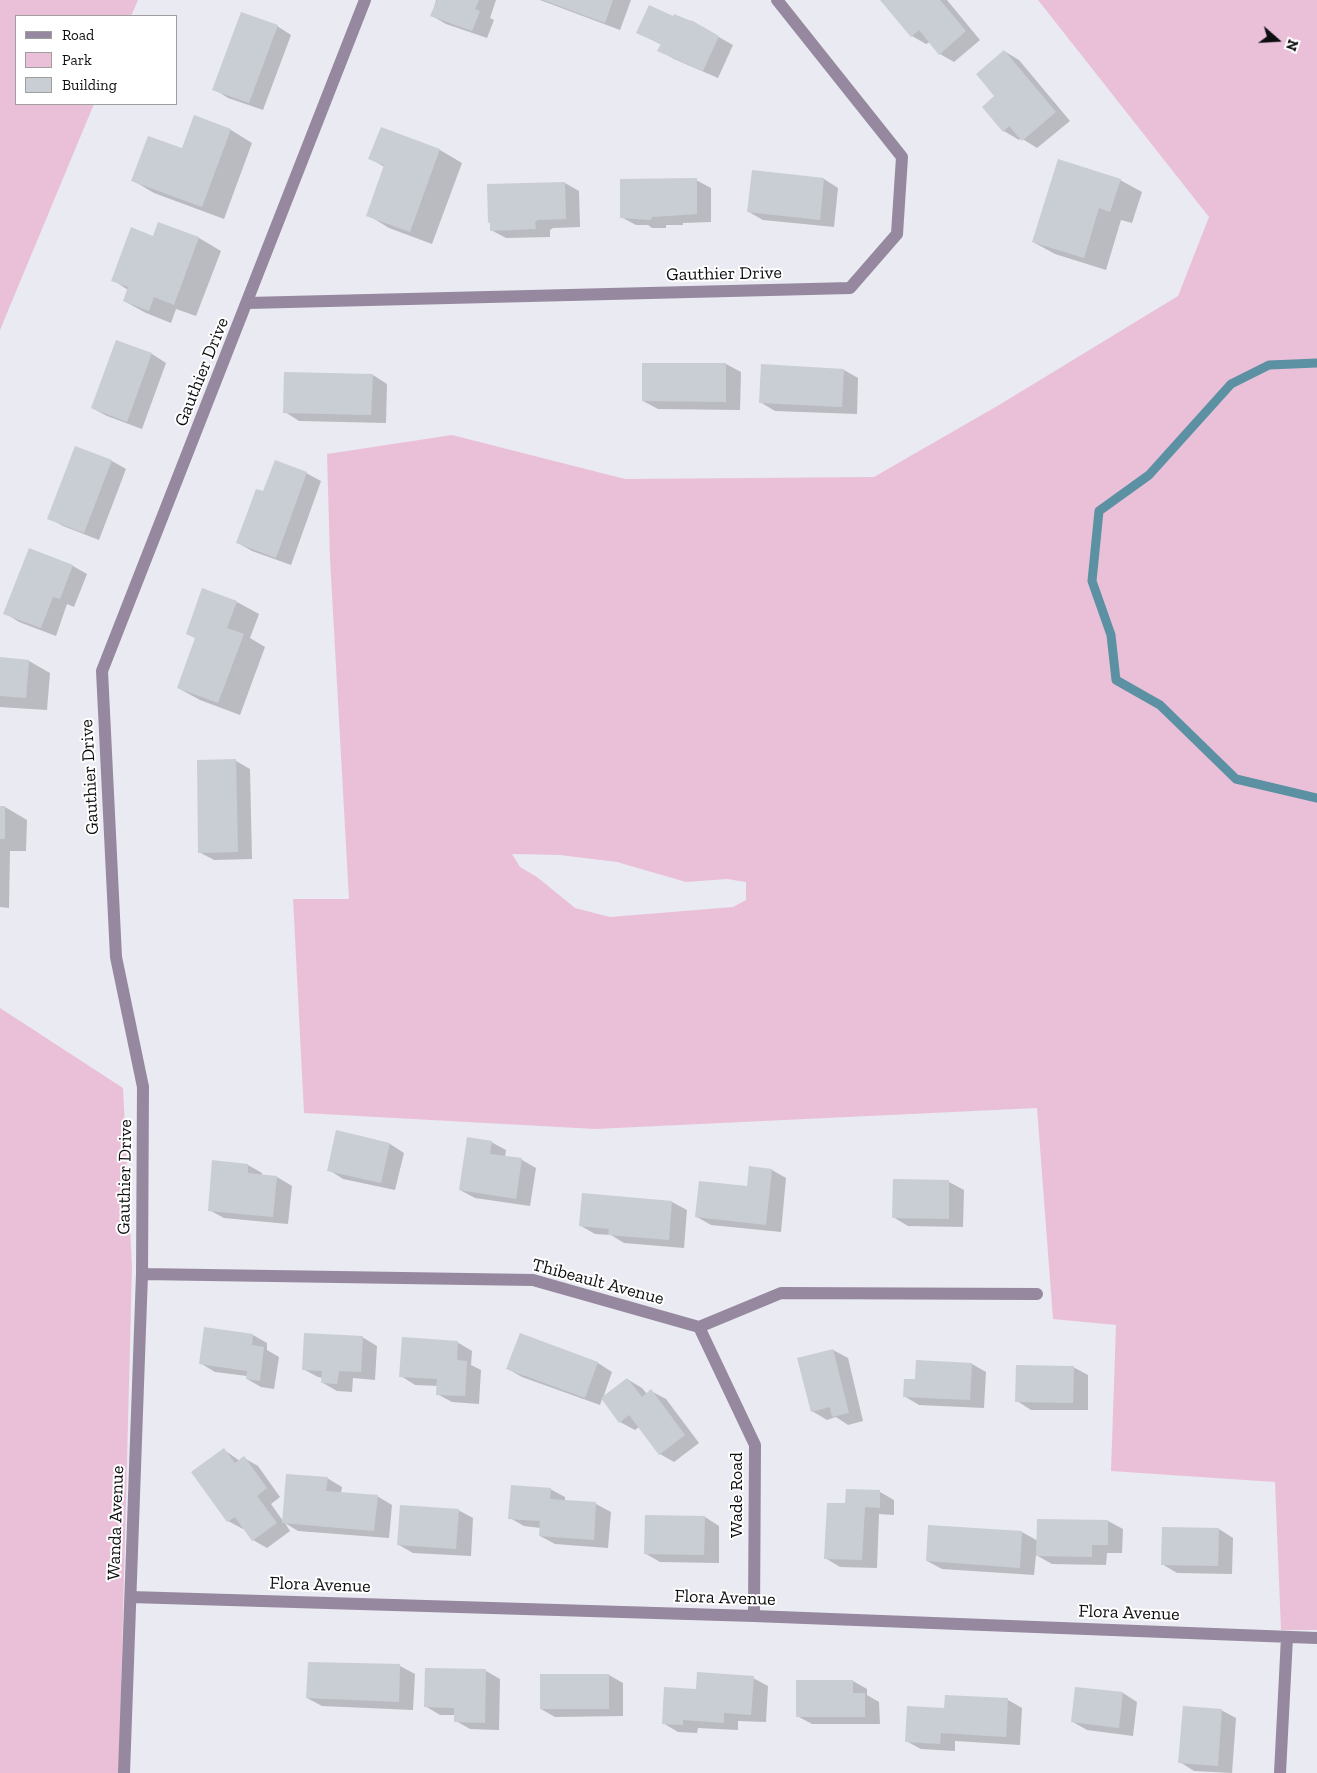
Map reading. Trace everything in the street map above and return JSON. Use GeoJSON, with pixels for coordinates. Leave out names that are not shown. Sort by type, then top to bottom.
{"type":"FeatureCollection","features":[{"type":"Feature","properties":{"kind":"street","name":"Gauthier Drive"},"geometry":{"type":"LineString","coordinates":[[142,1274],[143,1087],[116,957],[102,671],[248,303],[365,0]]}},
{"type":"Feature","properties":{"kind":"street","name":"Gauthier Drive"},"geometry":{"type":"LineString","coordinates":[[248,303],[850,288],[897,234],[902,157],[777,0]]}},
{"type":"Feature","properties":{"kind":"street","name":"Thibeault Avenue"},"geometry":{"type":"LineString","coordinates":[[142,1274],[533,1280],[699,1327]]}},
{"type":"Feature","properties":{"kind":"street","name":"Wanda Avenue"},"geometry":{"type":"LineString","coordinates":[[124,1773],[142,1274]]}},
{"type":"Feature","properties":{"kind":"street"},"geometry":{"type":"LineString","coordinates":[[699,1327],[781,1293],[1037,1294]]}},
{"type":"Feature","properties":{"kind":"street","name":"Wade Road"},"geometry":{"type":"LineString","coordinates":[[699,1327],[755,1445],[754,1616]]}},
{"type":"Feature","properties":{"kind":"street","name":"Flora Avenue"},"geometry":{"type":"LineString","coordinates":[[131,1597],[754,1616],[1317,1638]]}},
{"type":"Feature","properties":{"kind":"street"},"geometry":{"type":"LineString","coordinates":[[1280,1773],[1287,1637]]}},
{"type":"Feature","properties":{"kind":"green space"},"geometry":{"type":"Polygon","coordinates":[[[0,0],[138,0],[131,15],[15,15],[15,105],[94,105],[0,330],[0,0]]]}},
{"type":"Feature","properties":{"kind":"green space"},"geometry":{"type":"Polygon","coordinates":[[[1038,0],[1317,0],[1317,1630],[1281,1630],[1275,1482],[1111,1471],[1116,1325],[1053,1319],[1037,1108],[595,1129],[304,1113],[293,899],[349,899],[330,559],[327,454],[452,435],[625,479],[874,477],[999,405],[1178,296],[1209,217],[1038,0]],[[512,854],[520,867],[537,877],[575,908],[610,917],[733,907],[746,900],[746,882],[727,879],[686,882],[617,862],[560,855],[512,854]]]}},
{"type":"Feature","properties":{"kind":"green space"},"geometry":{"type":"Polygon","coordinates":[[[0,1008],[123,1088],[132,1267],[119,1773],[0,1773],[0,1008]]]}},
{"type":"Feature","properties":{"kind":"building"},"geometry":{"type":"Polygon","coordinates":[[[437,0],[479,0],[475,9],[480,11],[472,31],[430,16],[437,0]]]}},
{"type":"Feature","properties":{"kind":"building"},"geometry":{"type":"Polygon","coordinates":[[[543,0],[613,0],[605,23],[543,0]]]}},
{"type":"Feature","properties":{"kind":"building"},"geometry":{"type":"Polygon","coordinates":[[[880,0],[940,0],[966,31],[939,55],[919,30],[911,37],[880,0]]]}},
{"type":"Feature","properties":{"kind":"building"},"geometry":{"type":"Polygon","coordinates":[[[649,5],[673,16],[674,14],[691,20],[719,36],[703,71],[657,51],[661,44],[636,33],[649,5]]]}},
{"type":"Feature","properties":{"kind":"building"},"geometry":{"type":"Polygon","coordinates":[[[241,12],[278,25],[249,103],[212,90],[241,12]]]}},
{"type":"Feature","properties":{"kind":"building"},"geometry":{"type":"Polygon","coordinates":[[[1004,50],[1056,112],[1022,141],[1009,126],[1003,132],[982,107],[994,96],[976,74],[1004,50]]]}},
{"type":"Feature","properties":{"kind":"building"},"geometry":{"type":"Polygon","coordinates":[[[194,115],[231,129],[202,207],[131,181],[148,136],[182,148],[194,115]]]}},
{"type":"Feature","properties":{"kind":"building"},"geometry":{"type":"Polygon","coordinates":[[[381,127],[440,149],[410,232],[366,216],[384,165],[368,159],[381,127]]]}},
{"type":"Feature","properties":{"kind":"building"},"geometry":{"type":"Polygon","coordinates":[[[1058,159],[1121,179],[1110,212],[1099,208],[1084,258],[1032,242],[1058,159]]]}},
{"type":"Feature","properties":{"kind":"building"},"geometry":{"type":"Polygon","coordinates":[[[752,170],[824,178],[820,220],[747,212],[752,170]]]}},
{"type":"Feature","properties":{"kind":"building"},"geometry":{"type":"Polygon","coordinates":[[[697,178],[697,214],[652,217],[651,220],[620,218],[620,179],[697,178]]]}},
{"type":"Feature","properties":{"kind":"building"},"geometry":{"type":"Polygon","coordinates":[[[565,182],[566,219],[538,220],[535,222],[536,229],[490,231],[487,184],[565,182]]]}},
{"type":"Feature","properties":{"kind":"building"},"geometry":{"type":"Polygon","coordinates":[[[158,222],[199,237],[174,305],[154,297],[149,311],[123,301],[128,287],[111,281],[131,227],[153,236],[158,222]]]}},
{"type":"Feature","properties":{"kind":"building"},"geometry":{"type":"Polygon","coordinates":[[[116,340],[152,353],[127,422],[91,408],[116,340]]]}},
{"type":"Feature","properties":{"kind":"building"},"geometry":{"type":"Polygon","coordinates":[[[642,363],[726,363],[726,402],[642,401],[642,363]]]}},
{"type":"Feature","properties":{"kind":"building"},"geometry":{"type":"Polygon","coordinates":[[[761,364],[844,369],[842,407],[759,403],[761,364]]]}},
{"type":"Feature","properties":{"kind":"building"},"geometry":{"type":"Polygon","coordinates":[[[284,372],[373,374],[371,415],[283,413],[284,372]]]}},
{"type":"Feature","properties":{"kind":"building"},"geometry":{"type":"Polygon","coordinates":[[[75,446],[112,460],[84,533],[47,519],[75,446]]]}},
{"type":"Feature","properties":{"kind":"building"},"geometry":{"type":"Polygon","coordinates":[[[275,460],[307,472],[276,558],[236,543],[256,489],[263,491],[275,460]]]}},
{"type":"Feature","properties":{"kind":"building"},"geometry":{"type":"Polygon","coordinates":[[[29,548],[73,565],[60,599],[53,597],[41,628],[3,614],[29,548]]]}},
{"type":"Feature","properties":{"kind":"building"},"geometry":{"type":"Polygon","coordinates":[[[202,588],[237,601],[227,628],[244,634],[218,703],[177,688],[195,638],[186,634],[202,588]]]}},
{"type":"Feature","properties":{"kind":"building"},"geometry":{"type":"Polygon","coordinates":[[[0,657],[29,660],[26,698],[0,696],[0,657]]]}},
{"type":"Feature","properties":{"kind":"building"},"geometry":{"type":"Polygon","coordinates":[[[236,759],[238,852],[198,853],[197,760],[236,759]]]}},
{"type":"Feature","properties":{"kind":"building"},"geometry":{"type":"Polygon","coordinates":[[[0,806],[5,806],[5,839],[0,839],[0,806]]]}},
{"type":"Feature","properties":{"kind":"building"},"geometry":{"type":"Polygon","coordinates":[[[336,1130],[390,1143],[381,1183],[327,1171],[336,1130]]]}},
{"type":"Feature","properties":{"kind":"building"},"geometry":{"type":"Polygon","coordinates":[[[467,1137],[492,1141],[490,1154],[522,1158],[516,1199],[459,1190],[467,1137]]]}},
{"type":"Feature","properties":{"kind":"building"},"geometry":{"type":"Polygon","coordinates":[[[212,1160],[248,1164],[248,1173],[277,1176],[273,1217],[208,1211],[212,1160]]]}},
{"type":"Feature","properties":{"kind":"building"},"geometry":{"type":"Polygon","coordinates":[[[749,1166],[772,1169],[766,1225],[695,1217],[699,1181],[747,1186],[749,1166]]]}},
{"type":"Feature","properties":{"kind":"building"},"geometry":{"type":"Polygon","coordinates":[[[893,1179],[949,1180],[949,1219],[892,1218],[893,1179]]]}},
{"type":"Feature","properties":{"kind":"building"},"geometry":{"type":"Polygon","coordinates":[[[582,1193],[672,1201],[669,1240],[608,1235],[609,1229],[579,1226],[582,1193]]]}},
{"type":"Feature","properties":{"kind":"building"},"geometry":{"type":"Polygon","coordinates":[[[204,1327],[253,1334],[252,1345],[264,1347],[260,1381],[246,1379],[247,1371],[199,1364],[204,1327]]]}},
{"type":"Feature","properties":{"kind":"building"},"geometry":{"type":"Polygon","coordinates":[[[304,1333],[363,1336],[361,1372],[339,1371],[337,1384],[321,1383],[322,1371],[302,1370],[304,1333]]]}},
{"type":"Feature","properties":{"kind":"building"},"geometry":{"type":"Polygon","coordinates":[[[520,1333],[598,1362],[585,1398],[506,1369],[520,1333]]]}},
{"type":"Feature","properties":{"kind":"building"},"geometry":{"type":"Polygon","coordinates":[[[402,1337],[458,1341],[457,1360],[467,1361],[465,1396],[436,1395],[437,1379],[399,1377],[402,1337]]]}},
{"type":"Feature","properties":{"kind":"building"},"geometry":{"type":"Polygon","coordinates":[[[833,1349],[849,1413],[832,1417],[830,1407],[811,1412],[797,1358],[833,1349]]]}},
{"type":"Feature","properties":{"kind":"building"},"geometry":{"type":"Polygon","coordinates":[[[916,1360],[972,1363],[970,1400],[903,1397],[904,1379],[915,1379],[916,1360]]]}},
{"type":"Feature","properties":{"kind":"building"},"geometry":{"type":"Polygon","coordinates":[[[1016,1365],[1074,1366],[1073,1403],[1015,1402],[1016,1365]]]}},
{"type":"Feature","properties":{"kind":"building"},"geometry":{"type":"Polygon","coordinates":[[[627,1378],[642,1397],[651,1389],[685,1435],[659,1455],[629,1415],[619,1423],[601,1398],[627,1378]]]}},
{"type":"Feature","properties":{"kind":"building"},"geometry":{"type":"Polygon","coordinates":[[[224,1448],[235,1463],[244,1456],[267,1488],[257,1496],[277,1523],[252,1541],[235,1517],[227,1522],[191,1472],[224,1448]]]}},
{"type":"Feature","properties":{"kind":"building"},"geometry":{"type":"Polygon","coordinates":[[[286,1474],[328,1477],[326,1491],[378,1495],[374,1531],[282,1523],[286,1474]]]}},
{"type":"Feature","properties":{"kind":"building"},"geometry":{"type":"Polygon","coordinates":[[[511,1485],[551,1488],[550,1499],[596,1502],[594,1540],[539,1536],[540,1521],[508,1519],[511,1485]]]}},
{"type":"Feature","properties":{"kind":"building"},"geometry":{"type":"Polygon","coordinates":[[[846,1489],[880,1490],[880,1508],[865,1507],[862,1560],[824,1559],[827,1503],[845,1503],[846,1489]]]}},
{"type":"Feature","properties":{"kind":"building"},"geometry":{"type":"Polygon","coordinates":[[[400,1505],[459,1509],[456,1549],[397,1545],[400,1505]]]}},
{"type":"Feature","properties":{"kind":"building"},"geometry":{"type":"Polygon","coordinates":[[[645,1515],[705,1516],[704,1555],[644,1554],[645,1515]]]}},
{"type":"Feature","properties":{"kind":"building"},"geometry":{"type":"Polygon","coordinates":[[[1037,1519],[1108,1520],[1108,1545],[1092,1545],[1092,1557],[1036,1556],[1037,1519]]]}},
{"type":"Feature","properties":{"kind":"building"},"geometry":{"type":"Polygon","coordinates":[[[928,1525],[1022,1531],[1020,1568],[926,1561],[928,1525]]]}},
{"type":"Feature","properties":{"kind":"building"},"geometry":{"type":"Polygon","coordinates":[[[1162,1527],[1219,1528],[1218,1566],[1161,1565],[1162,1527]]]}},
{"type":"Feature","properties":{"kind":"building"},"geometry":{"type":"Polygon","coordinates":[[[308,1662],[400,1664],[399,1702],[306,1698],[308,1662]]]}},
{"type":"Feature","properties":{"kind":"building"},"geometry":{"type":"Polygon","coordinates":[[[425,1668],[486,1669],[485,1723],[454,1722],[454,1708],[424,1707],[425,1668]]]}},
{"type":"Feature","properties":{"kind":"building"},"geometry":{"type":"Polygon","coordinates":[[[697,1672],[754,1676],[751,1715],[724,1713],[724,1723],[683,1720],[683,1725],[662,1724],[664,1687],[696,1689],[697,1672]]]}},
{"type":"Feature","properties":{"kind":"building"},"geometry":{"type":"Polygon","coordinates":[[[540,1674],[609,1674],[609,1709],[540,1709],[540,1674]]]}},
{"type":"Feature","properties":{"kind":"building"},"geometry":{"type":"Polygon","coordinates":[[[796,1680],[853,1680],[853,1693],[865,1693],[865,1717],[796,1717],[796,1680]]]}},
{"type":"Feature","properties":{"kind":"building"},"geometry":{"type":"Polygon","coordinates":[[[1075,1687],[1123,1692],[1119,1728],[1071,1722],[1075,1687]]]}},
{"type":"Feature","properties":{"kind":"building"},"geometry":{"type":"Polygon","coordinates":[[[945,1695],[1008,1698],[1006,1737],[941,1733],[940,1744],[905,1742],[907,1706],[944,1708],[945,1695]]]}},
{"type":"Feature","properties":{"kind":"building"},"geometry":{"type":"Polygon","coordinates":[[[1183,1706],[1222,1709],[1218,1766],[1178,1763],[1183,1706]]]}},
{"type":"Feature","properties":{"kind":"waterway"},"geometry":{"type":"LineString","coordinates":[[1317,363],[1269,365],[1231,384],[1149,475],[1099,511],[1092,581],[1111,635],[1116,680],[1160,705],[1236,779],[1317,798]]}}]}
